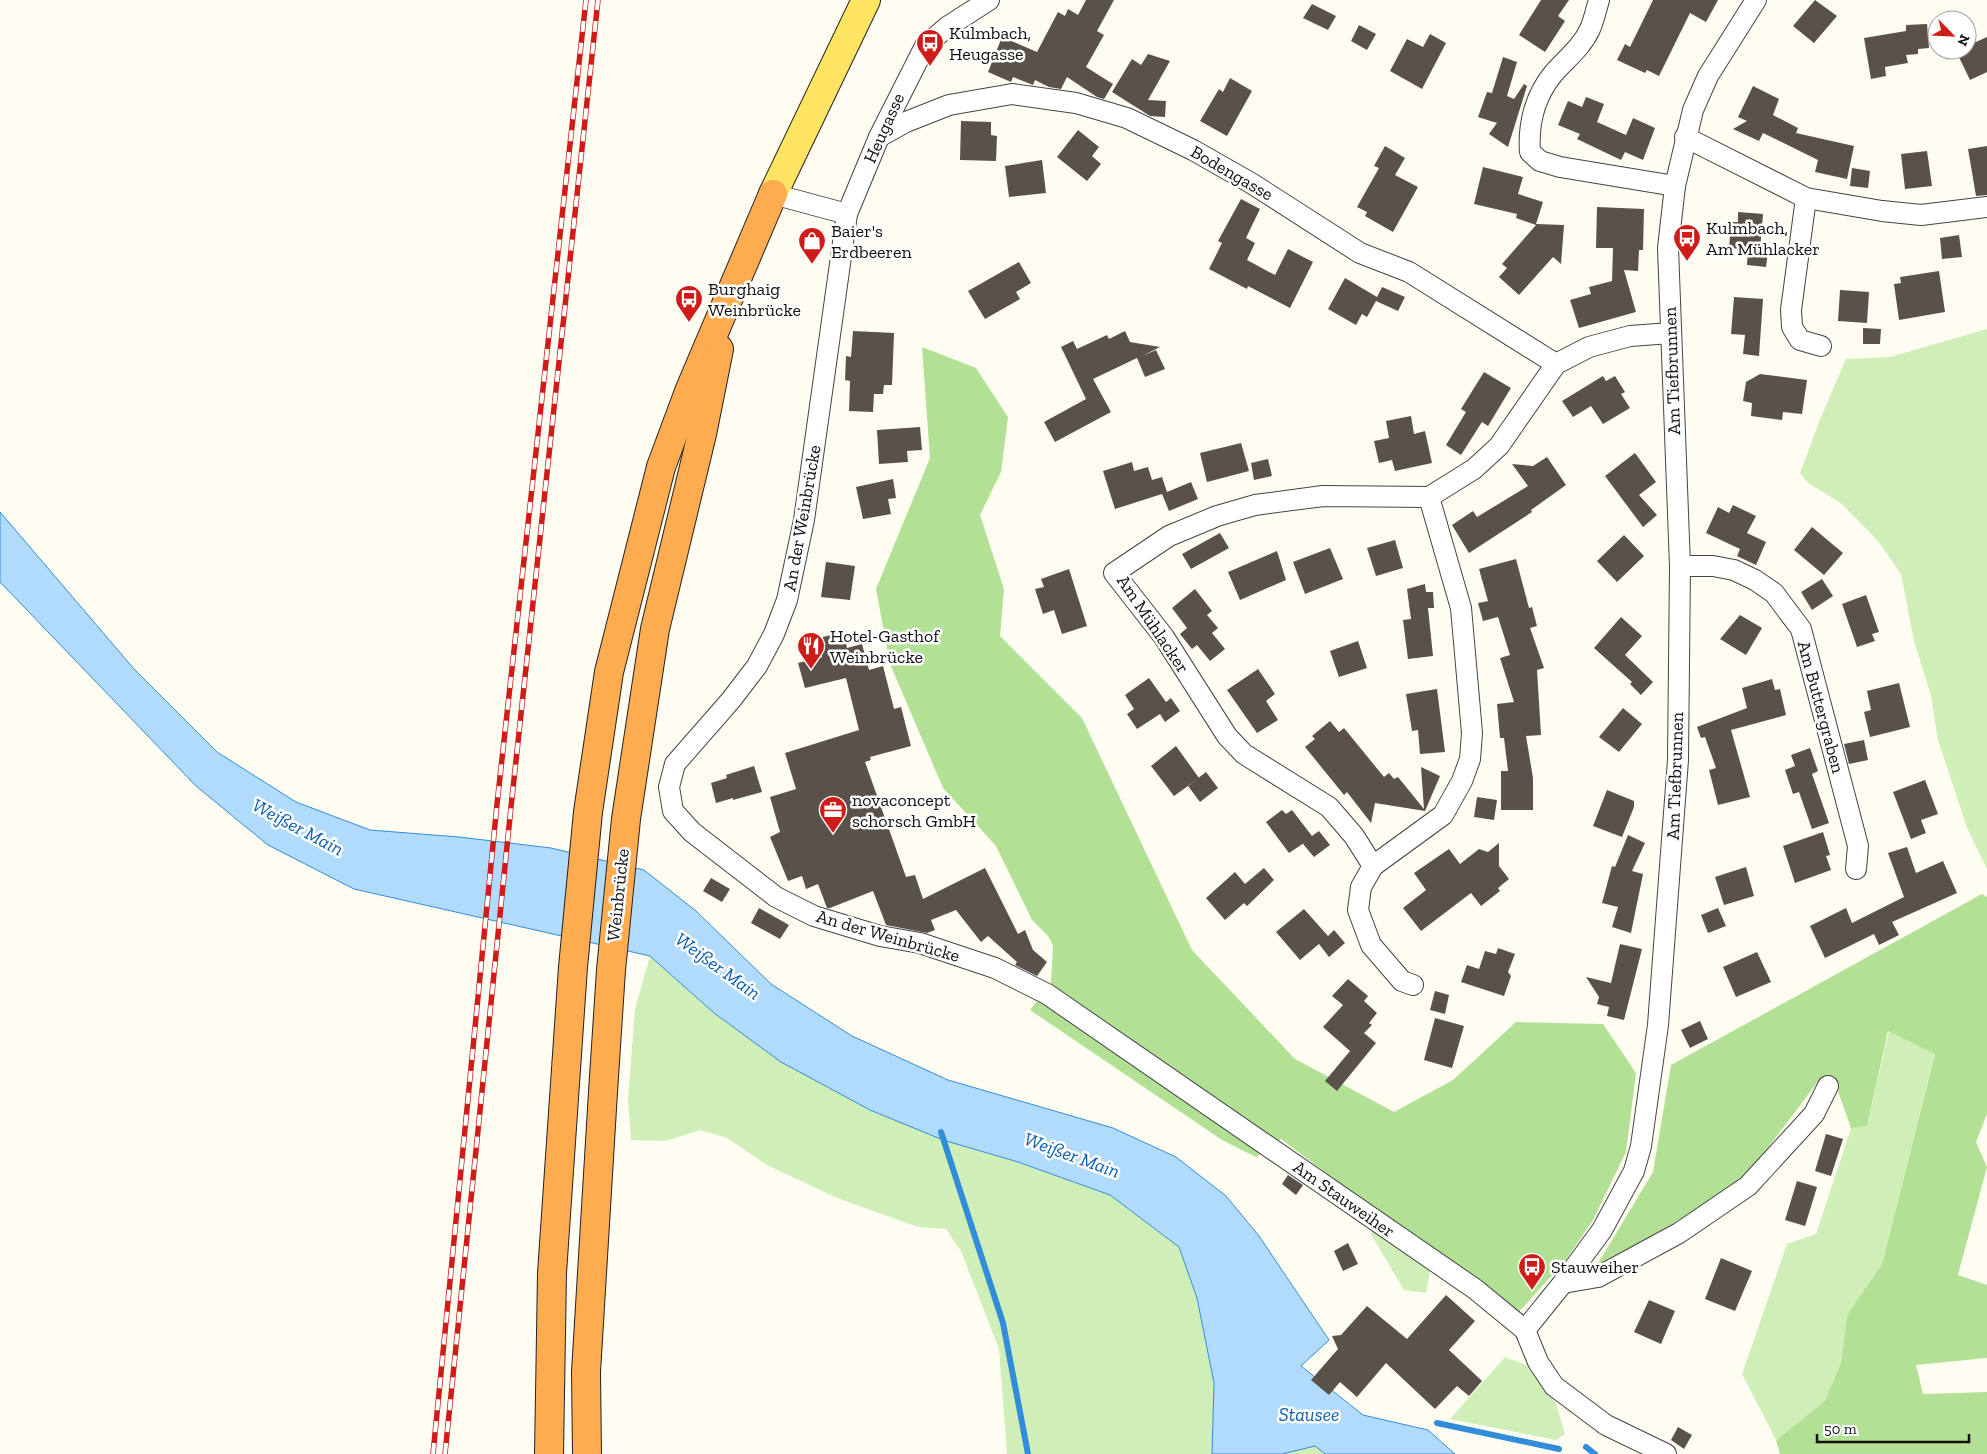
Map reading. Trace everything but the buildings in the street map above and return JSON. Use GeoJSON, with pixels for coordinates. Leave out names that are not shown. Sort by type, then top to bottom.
{"type":"FeatureCollection","features":[{"type":"Feature","properties":{"kind":"highway"},"geometry":{"type":"LineString","coordinates":[[549,1454],[552,1273],[573,967],[588,812],[609,672],[661,467],[690,388],[773,194]]}},
{"type":"Feature","properties":{"kind":"highway","name":"Weinbrücke"},"geometry":{"type":"LineString","coordinates":[[587,1454],[586,1372],[603,1092],[611,970],[626,819],[656,629],[702,434],[728,301]]}},
{"type":"Feature","properties":{"kind":"main road"},"geometry":{"type":"LineString","coordinates":[[773,194],[866,0]]}},
{"type":"Feature","properties":{"kind":"street","name":"Heugasse"},"geometry":{"type":"LineString","coordinates":[[847,214],[879,137],[926,46],[947,27],[989,0]]}},
{"type":"Feature","properties":{"kind":"street"},"geometry":{"type":"LineString","coordinates":[[1599,0],[1590,30],[1574,52],[1553,74],[1538,97],[1529,134],[1530,152],[1540,161],[1560,167],[1675,186]]}},
{"type":"Feature","properties":{"kind":"street","name":"Am Tiefbrunnen"},"geometry":{"type":"LineString","coordinates":[[1525,1330],[1602,1230],[1634,1171],[1641,1146],[1658,1025],[1678,760],[1680,566],[1668,248],[1675,186],[1685,137],[1693,110],[1708,76],[1753,1]]}},
{"type":"Feature","properties":{"kind":"street","name":"Bodengasse"},"geometry":{"type":"LineString","coordinates":[[879,137],[906,122],[949,104],[1012,94],[1076,103],[1127,118],[1193,150],[1235,174],[1360,253],[1409,272],[1556,364]]}},
{"type":"Feature","properties":{"kind":"street"},"geometry":{"type":"LineString","coordinates":[[1685,137],[1806,198],[1872,210],[1922,215],[1987,207]]}},
{"type":"Feature","properties":{"kind":"street"},"geometry":{"type":"LineString","coordinates":[[773,194],[847,214]]}},
{"type":"Feature","properties":{"kind":"street"},"geometry":{"type":"LineString","coordinates":[[1806,198],[1793,283],[1792,327],[1800,340],[1822,346]]}},
{"type":"Feature","properties":{"kind":"street","name":"An der Weinbrücke"},"geometry":{"type":"LineString","coordinates":[[847,214],[804,520],[787,600],[774,634],[757,666],[731,700],[675,764],[669,787],[673,811],[692,832],[776,896],[814,916],[880,936],[920,943],[995,968]]}},
{"type":"Feature","properties":{"kind":"street"},"geometry":{"type":"LineString","coordinates":[[1414,985],[1402,981],[1371,945],[1358,910],[1361,888],[1373,866],[1444,815],[1462,781],[1470,759],[1472,733],[1461,608],[1429,497],[1474,469],[1499,446],[1556,364],[1589,347],[1622,338],[1671,333]]}},
{"type":"Feature","properties":{"kind":"street","name":"Am Mühlacker"},"geometry":{"type":"LineString","coordinates":[[1373,866],[1354,836],[1329,807],[1244,754],[1227,736],[1164,637],[1114,573],[1169,536],[1217,516],[1255,505],[1323,496],[1429,497]]}},
{"type":"Feature","properties":{"kind":"street","name":"Am Buttergraben"},"geometry":{"type":"LineString","coordinates":[[1680,566],[1713,566],[1734,570],[1755,580],[1774,592],[1801,628],[1858,846],[1856,869]]}},
{"type":"Feature","properties":{"kind":"street","name":"Am Stauweiher"},"geometry":{"type":"LineString","coordinates":[[995,968],[1055,1000],[1467,1284],[1525,1330],[1538,1362],[1554,1386],[1606,1425],[1666,1454]]}},
{"type":"Feature","properties":{"kind":"street"},"geometry":{"type":"LineString","coordinates":[[1563,1283],[1598,1277],[1679,1233],[1748,1186],[1814,1114],[1828,1086]]}},
{"type":"Feature","properties":{"kind":"green space"},"geometry":{"type":"Polygon","coordinates":[[[1987,329],[1987,869],[1967,828],[1938,740],[1931,696],[1914,641],[1901,574],[1878,541],[1841,503],[1808,483],[1800,473],[1846,359],[1890,357],[1987,329]]]}},
{"type":"Feature","properties":{"kind":"green space"},"geometry":{"type":"Polygon","coordinates":[[[922,347],[976,368],[1008,417],[1001,472],[980,515],[1004,589],[1000,636],[1082,718],[1192,950],[1295,1059],[1394,1112],[1453,1080],[1516,1022],[1603,1024],[1636,1073],[1626,1152],[1593,1220],[1565,1261],[1516,1315],[1281,1139],[1256,1157],[1222,1140],[1030,1010],[1051,983],[1053,945],[1048,936],[1032,920],[996,846],[943,788],[890,664],[876,589],[930,458],[922,347]]]}},
{"type":"Feature","properties":{"kind":"green space"},"geometry":{"type":"Polygon","coordinates":[[[1982,894],[1987,897],[1987,1114],[1976,1142],[1987,1167],[1958,1275],[1987,1285],[1987,1358],[1916,1365],[1923,1394],[1987,1392],[1987,1454],[1780,1454],[1776,1440],[1825,1401],[1841,1363],[1847,1315],[1882,1264],[1935,1054],[1888,1031],[1867,1126],[1851,1128],[1833,1077],[1820,1079],[1742,1182],[1662,1230],[1597,1265],[1653,1172],[1671,1065],[1982,894]]]}},
{"type":"Feature","properties":{"kind":"green space"},"geometry":{"type":"Polygon","coordinates":[[[650,956],[714,1013],[870,1110],[1110,1195],[1179,1247],[1197,1298],[1214,1383],[1212,1454],[1007,1454],[999,1349],[961,1251],[946,1229],[918,1227],[837,1198],[767,1165],[727,1138],[700,1130],[666,1141],[631,1140],[628,1100],[635,1009],[650,956]]]}},
{"type":"Feature","properties":{"kind":"green space"},"geometry":{"type":"Polygon","coordinates":[[[1889,1031],[1935,1053],[1882,1264],[1847,1315],[1841,1363],[1825,1401],[1776,1440],[1742,1374],[1787,1244],[1816,1234],[1851,1128],[1867,1126],[1889,1031]]]}},
{"type":"Feature","properties":{"kind":"green space"},"geometry":{"type":"Polygon","coordinates":[[[1372,1227],[1393,1238],[1430,1271],[1426,1293],[1404,1290],[1371,1234],[1372,1227]]]}},
{"type":"Feature","properties":{"kind":"green space"},"geometry":{"type":"Polygon","coordinates":[[[1505,1357],[1526,1365],[1556,1403],[1565,1434],[1556,1440],[1450,1419],[1505,1357]]]}},
{"type":"Feature","properties":{"kind":"green space"},"geometry":{"type":"Polygon","coordinates":[[[1315,1446],[1325,1454],[1282,1454],[1315,1446]]]}},
{"type":"Feature","properties":{"kind":"water"},"geometry":{"type":"Polygon","coordinates":[[[0,512],[134,669],[217,752],[296,802],[370,830],[459,837],[551,848],[644,870],[696,911],[771,984],[852,1036],[948,1080],[1113,1128],[1176,1157],[1226,1196],[1259,1236],[1329,1340],[1301,1366],[1363,1415],[1428,1430],[1455,1454],[1325,1454],[1315,1446],[1282,1454],[1212,1454],[1214,1383],[1197,1298],[1179,1247],[1110,1195],[1018,1162],[943,1140],[870,1110],[781,1062],[714,1013],[650,956],[354,889],[268,845],[196,786],[0,582],[0,512]]]}},
{"type":"Feature","properties":{"kind":"waterway"},"geometry":{"type":"LineString","coordinates":[[941,1132],[1003,1323],[1028,1454]]}},
{"type":"Feature","properties":{"kind":"waterway"},"geometry":{"type":"LineString","coordinates":[[1437,1423],[1559,1449]]}},
{"type":"Feature","properties":{"kind":"waterway"},"geometry":{"type":"LineString","coordinates":[[1586,1447],[1595,1454]]}},
{"type":"Feature","properties":{"kind":"railway"},"geometry":{"type":"LineString","coordinates":[[433,1454],[497,804],[586,0]]}},
{"type":"Feature","properties":{"kind":"railway"},"geometry":{"type":"LineString","coordinates":[[445,1454],[511,807],[598,0]]}},
{"type":"Feature","properties":{"kind":"place","name":"Kulmbach, Heugasse"},"geometry":{"type":"Point","coordinates":[930,67]}},
{"type":"Feature","properties":{"kind":"place","name":"Kulmbach, Am Mühlacker"},"geometry":{"type":"Point","coordinates":[1687,262]}},
{"type":"Feature","properties":{"kind":"place","name":"Baier's Erdbeeren"},"geometry":{"type":"Point","coordinates":[812,265]}},
{"type":"Feature","properties":{"kind":"place","name":"Burghaig Weinbrücke"},"geometry":{"type":"Point","coordinates":[689,323]}},
{"type":"Feature","properties":{"kind":"place","name":"Hotel-Gasthof Weinbrücke"},"geometry":{"type":"Point","coordinates":[811,670]}},
{"type":"Feature","properties":{"kind":"place","name":"novaconcept schorsch GmbH"},"geometry":{"type":"Point","coordinates":[833,834]}},
{"type":"Feature","properties":{"kind":"place","name":"Stauweiher"},"geometry":{"type":"Point","coordinates":[1532,1291]}},
{"type":"Feature","properties":{"kind":"water label","name":"Weißer Main"},"geometry":{"type":"Point","coordinates":[298,827]}},
{"type":"Feature","properties":{"kind":"water label","name":"Weißer Main"},"geometry":{"type":"Point","coordinates":[718,966]}},
{"type":"Feature","properties":{"kind":"water label","name":"Weißer Main"},"geometry":{"type":"Point","coordinates":[1072,1155]}},
{"type":"Feature","properties":{"kind":"water label","name":"Stausee"},"geometry":{"type":"Point","coordinates":[1309,1414]}}]}
